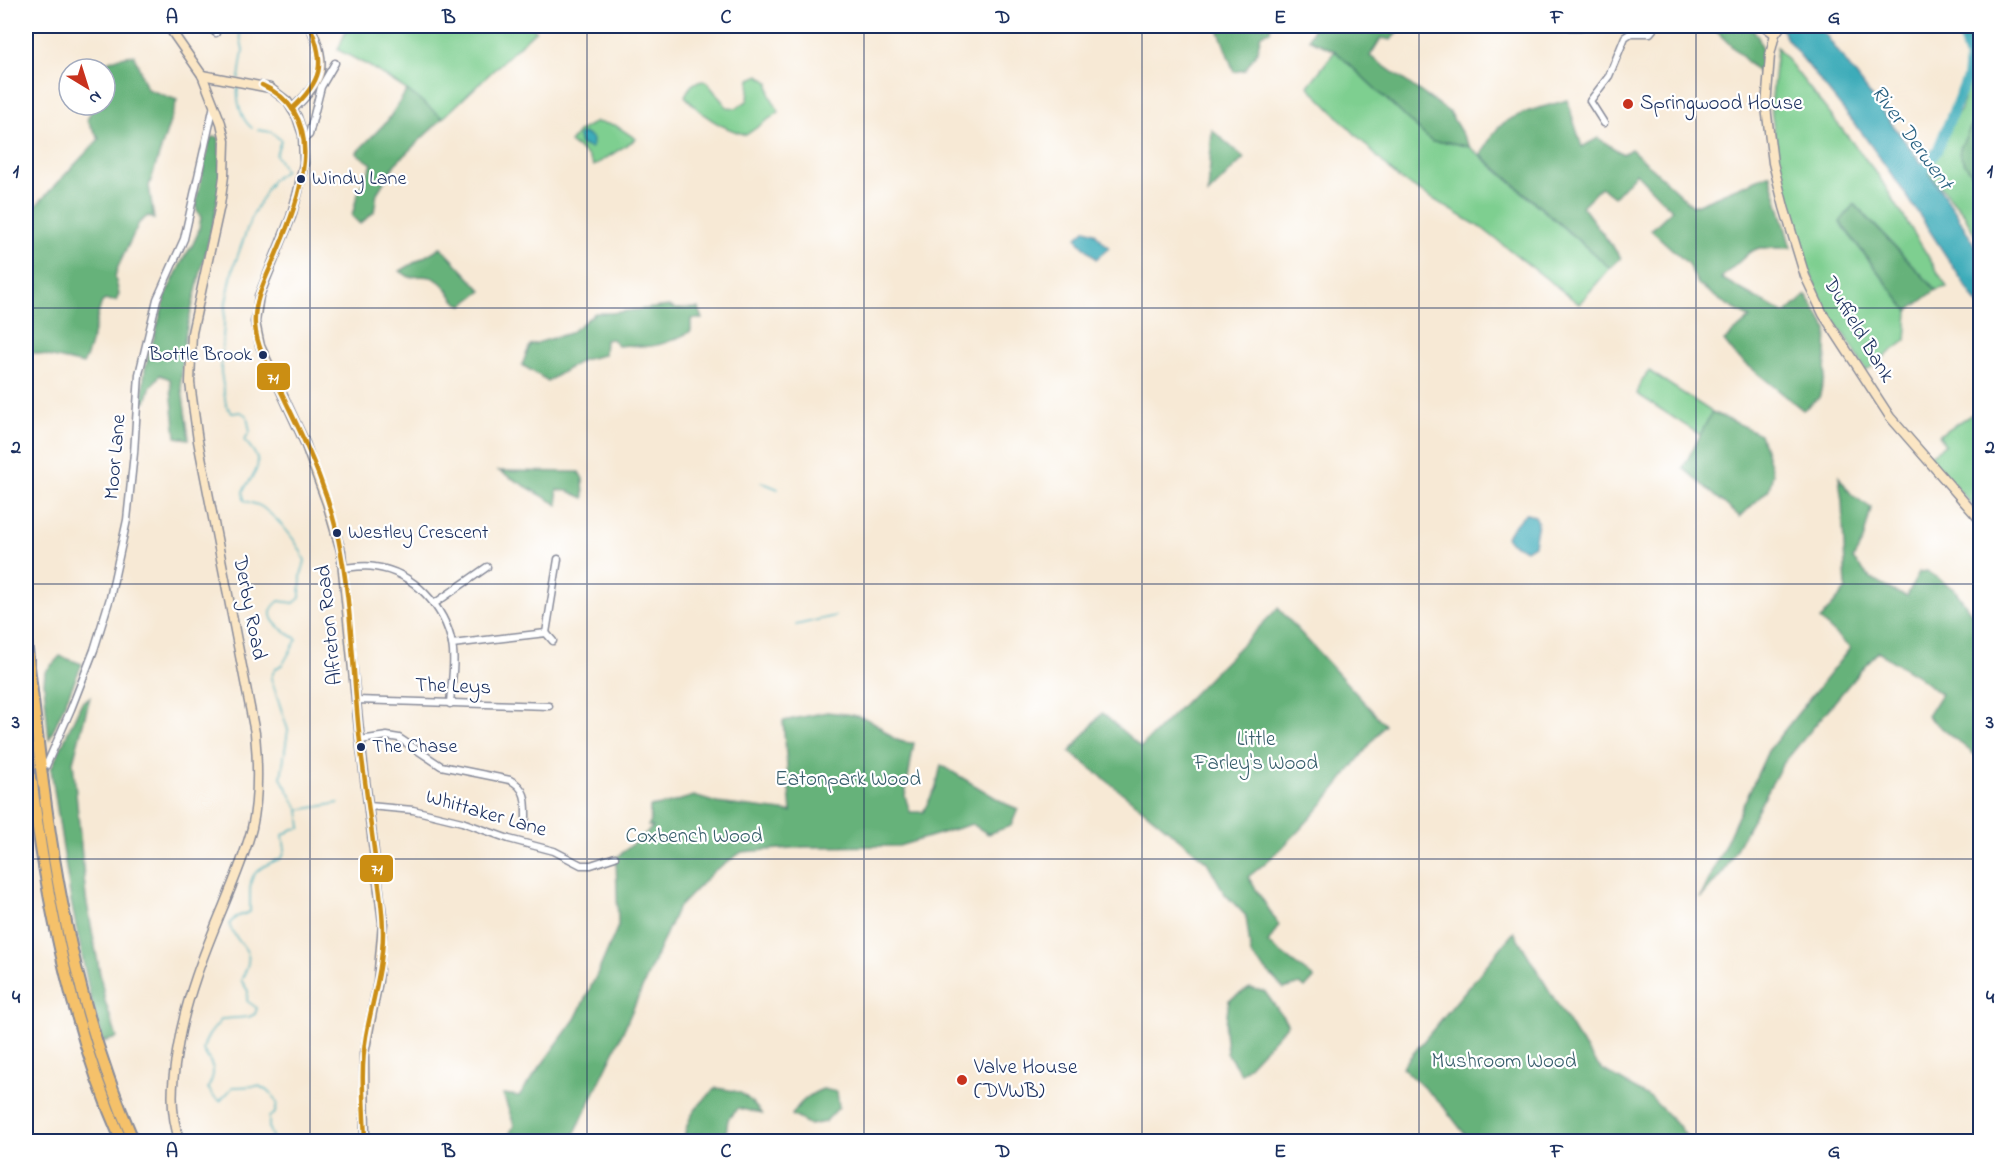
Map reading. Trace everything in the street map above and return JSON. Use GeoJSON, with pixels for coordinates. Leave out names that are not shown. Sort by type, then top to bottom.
{"type":"FeatureCollection","features":[{"type":"Feature","properties":{"kind":"highway"},"geometry":{"type":"LineString","coordinates":[[26,641],[41,768],[38,784],[30,803],[57,940],[70,991],[89,1054],[122,1142]]}},
{"type":"Feature","properties":{"kind":"highway"},"geometry":{"type":"LineString","coordinates":[[26,734],[78,980],[101,1055],[134,1142]]}},
{"type":"Feature","properties":{"kind":"street"},"geometry":{"type":"LineString","coordinates":[[168,26],[202,75]]}},
{"type":"Feature","properties":{"kind":"street"},"geometry":{"type":"LineString","coordinates":[[208,26],[216,33]]}},
{"type":"Feature","properties":{"kind":"street"},"geometry":{"type":"LineString","coordinates":[[292,109],[310,92],[320,66],[320,49],[310,26]]}},
{"type":"Feature","properties":{"kind":"street"},"geometry":{"type":"LineString","coordinates":[[1570,26],[1582,26]]}},
{"type":"Feature","properties":{"kind":"street"},"geometry":{"type":"LineString","coordinates":[[1604,123],[1590,100],[1609,76],[1625,38],[1631,33],[1650,33],[1656,26]]}},
{"type":"Feature","properties":{"kind":"street","name":"Duffield Bank"},"geometry":{"type":"LineString","coordinates":[[1764,26],[1779,29],[1767,75],[1766,107],[1773,163],[1804,276],[1823,314],[1890,417],[1980,520]]}},
{"type":"Feature","properties":{"kind":"street"},"geometry":{"type":"LineString","coordinates":[[304,139],[309,135],[321,87],[335,63]]}},
{"type":"Feature","properties":{"kind":"street","name":"Alfreton Road"},"geometry":{"type":"LineString","coordinates":[[202,75],[262,85],[277,93],[287,101],[297,117],[304,139],[304,163],[298,192],[291,217],[259,296],[255,322],[260,346],[305,443],[327,503],[341,551],[360,740],[383,923],[378,981],[364,1054],[365,1142]]}},
{"type":"Feature","properties":{"kind":"street","name":"Derby Road"},"geometry":{"type":"LineString","coordinates":[[180,1142],[173,1115],[171,1094],[181,1028],[192,986],[252,829],[258,787],[255,733],[198,441],[190,383],[192,333],[211,250],[224,176],[225,141],[221,123],[202,75]]}},
{"type":"Feature","properties":{"kind":"street","name":"Moor Lane"},"geometry":{"type":"LineString","coordinates":[[30,803],[71,709],[94,650],[110,598],[127,520],[139,374],[157,299],[184,239],[214,104]]}},
{"type":"Feature","properties":{"kind":"street"},"geometry":{"type":"LineString","coordinates":[[546,633],[558,563],[549,566]]}},
{"type":"Feature","properties":{"kind":"street"},"geometry":{"type":"LineString","coordinates":[[343,568],[375,567],[393,572],[410,581],[434,604],[446,623],[452,644],[454,659],[450,704]]}},
{"type":"Feature","properties":{"kind":"street"},"geometry":{"type":"LineString","coordinates":[[434,604],[487,567]]}},
{"type":"Feature","properties":{"kind":"street"},"geometry":{"type":"LineString","coordinates":[[546,633],[553,641]]}},
{"type":"Feature","properties":{"kind":"street"},"geometry":{"type":"LineString","coordinates":[[452,644],[546,633]]}},
{"type":"Feature","properties":{"kind":"street","name":"The Leys"},"geometry":{"type":"LineString","coordinates":[[356,700],[549,706]]}},
{"type":"Feature","properties":{"kind":"street"},"geometry":{"type":"LineString","coordinates":[[360,740],[387,736],[399,738],[441,766],[510,780],[524,792],[526,818]]}},
{"type":"Feature","properties":{"kind":"street","name":"Whittaker Lane"},"geometry":{"type":"LineString","coordinates":[[369,806],[413,810],[462,822],[509,839],[554,851],[581,865],[591,865],[615,857]]}},
{"type":"Feature","properties":{"kind":"green space"},"geometry":{"type":"Polygon","coordinates":[[[348,26],[530,26],[536,30],[443,118],[407,90],[338,50],[348,26]]]}},
{"type":"Feature","properties":{"kind":"green space"},"geometry":{"type":"Polygon","coordinates":[[[1217,26],[1271,26],[1270,31],[1261,34],[1257,52],[1245,70],[1234,72],[1217,26]]]}},
{"type":"Feature","properties":{"kind":"green space"},"geometry":{"type":"Polygon","coordinates":[[[1314,26],[1400,26],[1391,40],[1381,38],[1370,56],[1449,112],[1470,147],[1448,142],[1432,142],[1335,51],[1309,39],[1314,26]]]}},
{"type":"Feature","properties":{"kind":"green space"},"geometry":{"type":"Polygon","coordinates":[[[1711,26],[1749,26],[1758,36],[1762,48],[1762,76],[1711,26]]]}},
{"type":"Feature","properties":{"kind":"green space"},"geometry":{"type":"Polygon","coordinates":[[[1980,26],[1980,245],[1964,214],[1928,172],[1945,141],[1953,119],[1961,110],[1971,65],[1972,48],[1968,35],[1980,26]]]}},
{"type":"Feature","properties":{"kind":"green space"},"geometry":{"type":"Polygon","coordinates":[[[1777,47],[1878,175],[1947,287],[1936,290],[1855,204],[1840,223],[1908,311],[1906,340],[1866,371],[1850,343],[1825,309],[1807,266],[1790,207],[1778,163],[1771,108],[1777,47]]]}},
{"type":"Feature","properties":{"kind":"green space"},"geometry":{"type":"Polygon","coordinates":[[[1335,51],[1432,142],[1448,142],[1470,147],[1610,268],[1579,304],[1483,229],[1398,178],[1308,86],[1335,51]]]}},
{"type":"Feature","properties":{"kind":"green space"},"geometry":{"type":"Polygon","coordinates":[[[134,55],[147,89],[177,100],[149,186],[154,219],[148,216],[139,223],[115,277],[119,294],[116,301],[102,302],[83,364],[26,351],[26,216],[99,139],[87,120],[88,117],[117,117],[117,58],[134,55]]]}},
{"type":"Feature","properties":{"kind":"green space"},"geometry":{"type":"Polygon","coordinates":[[[759,75],[769,83],[770,95],[779,112],[746,135],[712,120],[698,110],[685,96],[693,84],[706,81],[727,107],[737,108],[748,100],[750,79],[759,75]]]}},
{"type":"Feature","properties":{"kind":"green space"},"geometry":{"type":"Polygon","coordinates":[[[407,90],[443,118],[395,164],[377,193],[374,212],[360,224],[352,216],[357,196],[372,164],[356,153],[388,120],[407,90]]]}},
{"type":"Feature","properties":{"kind":"green space"},"geometry":{"type":"Polygon","coordinates":[[[1567,100],[1582,147],[1598,138],[1623,154],[1631,149],[1693,206],[1770,174],[1791,248],[1759,248],[1750,252],[1721,278],[1785,314],[1806,295],[1827,329],[1825,375],[1819,398],[1803,410],[1735,355],[1724,341],[1750,318],[1698,284],[1687,263],[1651,230],[1672,210],[1636,173],[1614,197],[1601,187],[1582,206],[1621,258],[1610,268],[1481,155],[1494,133],[1506,122],[1523,113],[1567,100]]]}},
{"type":"Feature","properties":{"kind":"green space"},"geometry":{"type":"Polygon","coordinates":[[[1980,108],[1980,187],[1959,154],[1980,108]]]}},
{"type":"Feature","properties":{"kind":"green space"},"geometry":{"type":"Polygon","coordinates":[[[595,122],[615,125],[636,139],[594,166],[588,156],[570,142],[578,132],[595,122]]]}},
{"type":"Feature","properties":{"kind":"green space"},"geometry":{"type":"Polygon","coordinates":[[[1212,130],[1244,158],[1208,194],[1212,130]]]}},
{"type":"Feature","properties":{"kind":"green space"},"geometry":{"type":"Polygon","coordinates":[[[212,137],[219,137],[221,180],[215,215],[185,335],[181,382],[189,439],[176,437],[170,379],[160,375],[150,388],[146,402],[142,401],[145,369],[167,292],[198,233],[201,218],[196,208],[197,198],[212,137]]]}},
{"type":"Feature","properties":{"kind":"green space"},"geometry":{"type":"Polygon","coordinates":[[[1854,204],[1936,290],[1908,311],[1840,222],[1854,204]]]}},
{"type":"Feature","properties":{"kind":"green space"},"geometry":{"type":"Polygon","coordinates":[[[441,247],[482,291],[463,305],[456,301],[445,286],[436,279],[427,276],[409,277],[400,271],[441,247]]]}},
{"type":"Feature","properties":{"kind":"green space"},"geometry":{"type":"Polygon","coordinates":[[[669,306],[675,309],[698,308],[702,319],[691,319],[691,331],[656,345],[618,346],[612,339],[605,340],[604,355],[582,360],[548,381],[522,365],[530,345],[570,333],[595,313],[669,306]]]}},
{"type":"Feature","properties":{"kind":"green space"},"geometry":{"type":"Polygon","coordinates":[[[1649,371],[1712,412],[1700,435],[1637,394],[1642,380],[1649,371]]]}},
{"type":"Feature","properties":{"kind":"green space"},"geometry":{"type":"Polygon","coordinates":[[[1980,409],[1980,514],[1929,456],[1945,445],[1939,435],[1980,409]]]}},
{"type":"Feature","properties":{"kind":"green space"},"geometry":{"type":"Polygon","coordinates":[[[1712,412],[1760,434],[1773,474],[1769,489],[1740,517],[1683,468],[1712,412]]]}},
{"type":"Feature","properties":{"kind":"green space"},"geometry":{"type":"Polygon","coordinates":[[[499,471],[579,472],[583,479],[584,498],[568,491],[557,490],[558,505],[499,471]]]}},
{"type":"Feature","properties":{"kind":"green space"},"geometry":{"type":"Polygon","coordinates":[[[1839,477],[1852,495],[1871,508],[1863,541],[1853,559],[1870,578],[1907,596],[1919,572],[1927,571],[1955,590],[1974,617],[1980,621],[1980,759],[1927,716],[1941,694],[1916,675],[1878,652],[1782,765],[1724,871],[1700,899],[1768,751],[1850,648],[1820,620],[1846,589],[1839,477]]]}},
{"type":"Feature","properties":{"kind":"green space","name":"Little Farley's Wood"},"geometry":{"type":"Polygon","coordinates":[[[1278,608],[1385,725],[1305,825],[1248,877],[1279,925],[1268,943],[1314,978],[1305,988],[1300,984],[1284,989],[1251,955],[1246,916],[1225,894],[1207,862],[1070,752],[1102,713],[1141,747],[1278,608]]]}},
{"type":"Feature","properties":{"kind":"green space"},"geometry":{"type":"Polygon","coordinates":[[[60,656],[82,664],[49,740],[45,672],[60,656]]]}},
{"type":"Feature","properties":{"kind":"green space"},"geometry":{"type":"Polygon","coordinates":[[[90,697],[73,762],[86,898],[105,1001],[117,1038],[103,1042],[90,996],[71,901],[51,769],[82,702],[90,697]]]}},
{"type":"Feature","properties":{"kind":"green space"},"geometry":{"type":"Polygon","coordinates":[[[827,712],[862,717],[873,722],[895,739],[914,743],[905,796],[910,812],[923,812],[936,787],[941,765],[1018,809],[1011,826],[988,834],[972,824],[899,846],[805,847],[742,852],[714,871],[677,909],[614,1052],[571,1141],[506,1141],[514,1125],[503,1094],[519,1096],[575,1019],[618,926],[616,858],[653,827],[648,826],[650,807],[694,796],[717,803],[791,812],[783,721],[827,712]]]}},
{"type":"Feature","properties":{"kind":"green space","name":"Mushroom Wood"},"geometry":{"type":"Polygon","coordinates":[[[1514,932],[1576,1035],[1600,1068],[1651,1098],[1679,1126],[1690,1141],[1470,1141],[1443,1106],[1402,1067],[1514,932]]]}},
{"type":"Feature","properties":{"kind":"green space"},"geometry":{"type":"Polygon","coordinates":[[[1250,988],[1265,992],[1288,1024],[1241,1074],[1227,1053],[1225,1030],[1229,1000],[1250,988]]]}},
{"type":"Feature","properties":{"kind":"green space"},"geometry":{"type":"Polygon","coordinates":[[[716,1088],[743,1094],[762,1114],[738,1108],[728,1119],[725,1141],[684,1141],[687,1125],[694,1111],[716,1088]]]}},
{"type":"Feature","properties":{"kind":"green space"},"geometry":{"type":"Polygon","coordinates":[[[823,1089],[837,1092],[839,1107],[825,1122],[810,1125],[792,1115],[805,1099],[823,1089]]]}},
{"type":"Feature","properties":{"kind":"water"},"geometry":{"type":"Polygon","coordinates":[[[1780,26],[1819,26],[1928,172],[1956,213],[1980,255],[1980,308],[1907,196],[1862,133],[1787,39],[1780,26]]]}},
{"type":"Feature","properties":{"kind":"water"},"geometry":{"type":"Polygon","coordinates":[[[583,133],[593,140],[592,147],[580,144],[578,136],[583,133]]]}},
{"type":"Feature","properties":{"kind":"water"},"geometry":{"type":"Polygon","coordinates":[[[1086,229],[1094,232],[1109,248],[1096,259],[1076,238],[1086,229]]]}},
{"type":"Feature","properties":{"kind":"water"},"geometry":{"type":"Polygon","coordinates":[[[1526,514],[1535,516],[1538,522],[1534,545],[1526,550],[1511,543],[1506,537],[1526,514]]]}},
{"type":"Feature","properties":{"kind":"waterway","name":"Bottle Brook"},"geometry":{"type":"LineString","coordinates":[[238,26],[243,50],[239,78]]}},
{"type":"Feature","properties":{"kind":"waterway","name":"River Derwent"},"geometry":{"type":"LineString","coordinates":[[1919,176],[1937,151],[1967,78],[1969,59],[1963,36],[1971,26]]}},
{"type":"Feature","properties":{"kind":"waterway","name":"Bottle Brook"},"geometry":{"type":"LineString","coordinates":[[238,86],[240,109],[252,128]]}},
{"type":"Feature","properties":{"kind":"waterway","name":"Bottle Brook"},"geometry":{"type":"LineString","coordinates":[[258,130],[271,132],[281,140],[276,155],[285,171],[272,180],[251,218],[233,269],[225,307],[221,372],[226,405],[232,413],[241,412],[247,416],[250,432],[244,440],[256,455],[256,471],[243,491],[244,500],[262,507],[275,518],[293,539],[305,561],[301,575],[300,598],[294,603],[279,601],[271,613],[275,623],[297,639],[283,664],[275,669],[271,678],[288,730],[281,778],[299,810],[301,828],[293,829],[283,835],[285,850],[282,858],[262,867],[253,877],[250,890],[250,912],[236,917],[229,924],[248,954],[246,969],[241,980],[248,991],[247,1001],[257,1008],[255,1014],[249,1017],[222,1019],[208,1037],[203,1050],[213,1068],[213,1076],[208,1088],[220,1101],[233,1087],[259,1086],[272,1094],[277,1103],[275,1113],[269,1117],[269,1129],[274,1142]]}},
{"type":"Feature","properties":{"kind":"waterway"},"geometry":{"type":"LineString","coordinates":[[761,482],[778,489]]}},
{"type":"Feature","properties":{"kind":"waterway"},"geometry":{"type":"LineString","coordinates":[[796,625],[835,616]]}},
{"type":"Feature","properties":{"kind":"waterway"},"geometry":{"type":"LineString","coordinates":[[299,810],[339,803]]}},
{"type":"Feature","properties":{"kind":"transit line","name":"71"},"geometry":{"type":"LineString","coordinates":[[292,109],[310,90],[318,71],[318,51],[310,26]]}},
{"type":"Feature","properties":{"kind":"transit line","name":"71"},"geometry":{"type":"LineString","coordinates":[[262,85],[284,99],[297,117],[303,138],[304,161],[294,208],[256,306],[256,335],[263,355],[311,456],[326,494],[337,533],[348,602],[358,726],[382,910],[381,959],[363,1062],[365,1142]]}},
{"type":"Feature","properties":{"kind":"place","name":"Springwood House"},"geometry":{"type":"Point","coordinates":[1628,104]}},
{"type":"Feature","properties":{"kind":"place","name":"Windy Lane"},"geometry":{"type":"Point","coordinates":[301,179]}},
{"type":"Feature","properties":{"kind":"place","name":"Bottle Brook"},"geometry":{"type":"Point","coordinates":[263,355]}},
{"type":"Feature","properties":{"kind":"place","name":"Westley Crescent"},"geometry":{"type":"Point","coordinates":[337,533]}},
{"type":"Feature","properties":{"kind":"place","name":"The Chase"},"geometry":{"type":"Point","coordinates":[361,747]}},
{"type":"Feature","properties":{"kind":"place","name":"Valve House (DVWB)"},"geometry":{"type":"Point","coordinates":[962,1080]}},
{"type":"Feature","properties":{"kind":"park label","name":"Eatonpark Wood"},"geometry":{"type":"Point","coordinates":[848,780]}},
{"type":"Feature","properties":{"kind":"park label","name":"Coxbench Wood"},"geometry":{"type":"Point","coordinates":[694,837]}}]}
